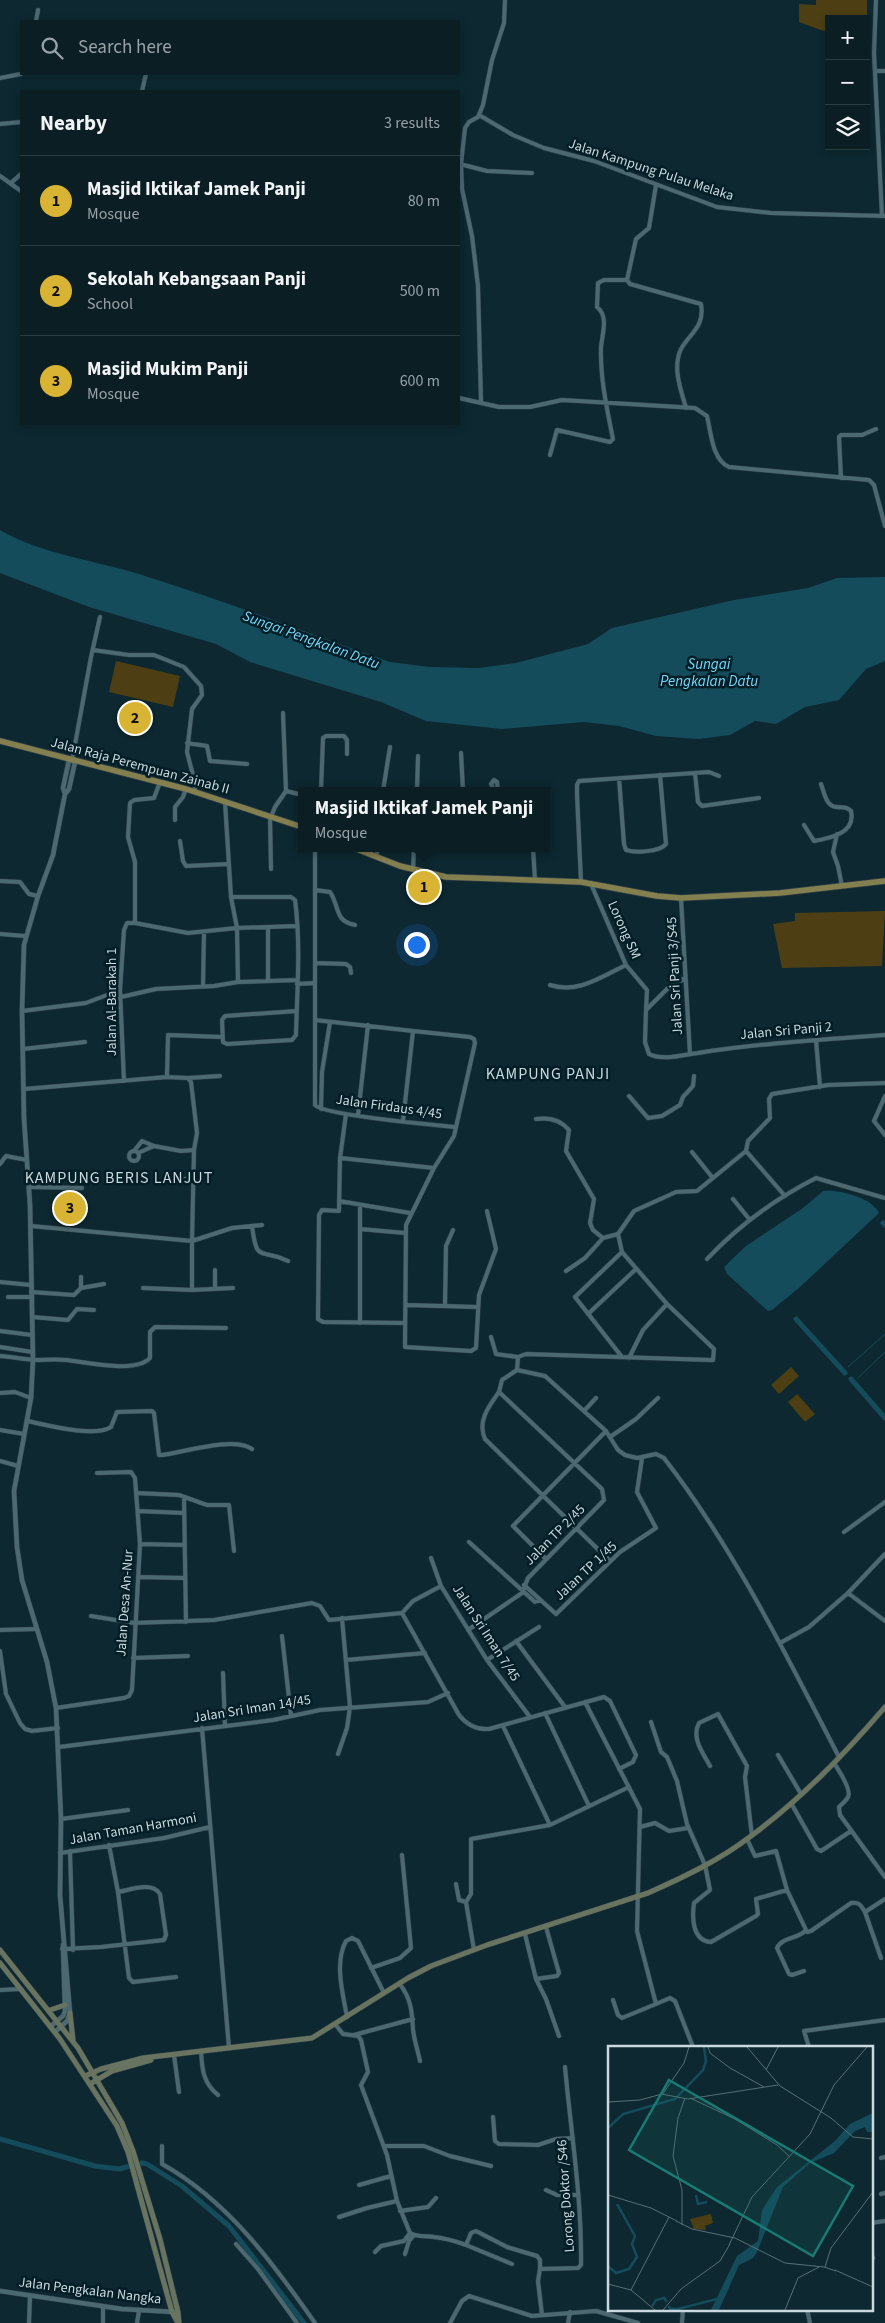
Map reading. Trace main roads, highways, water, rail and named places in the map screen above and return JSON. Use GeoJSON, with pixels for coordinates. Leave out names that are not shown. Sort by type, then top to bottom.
{"type":"FeatureCollection","features":[{"type":"Feature","properties":{"kind":"main road","name":"Jalan Raja Perempuan Zainab II"},"geometry":{"type":"LineString","coordinates":[[0,741],[186,789],[298,826]]}},
{"type":"Feature","properties":{"kind":"main road"},"geometry":{"type":"LineString","coordinates":[[363,852],[413,870],[457,878],[581,882],[640,894],[682,898],[780,894],[885,881]]}},
{"type":"Feature","properties":{"kind":"main road"},"geometry":{"type":"LineString","coordinates":[[85,2076],[143,2058],[312,2038],[399,1983],[431,1966],[474,1950],[637,1897],[668,1884],[705,1865],[750,1838],[834,1763],[885,1707]]}},
{"type":"Feature","properties":{"kind":"main road"},"geometry":{"type":"LineString","coordinates":[[0,1950],[73,2041],[122,2123],[160,2239],[175,2312]]}},
{"type":"Feature","properties":{"kind":"main road"},"geometry":{"type":"LineString","coordinates":[[0,1962],[51,2026],[117,2126],[132,2154],[134,2176],[179,2323]]}},
{"type":"Feature","properties":{"kind":"main road"},"geometry":{"type":"LineString","coordinates":[[50,2010],[65,2005]]}},
{"type":"Feature","properties":{"kind":"main road"},"geometry":{"type":"LineString","coordinates":[[70,2014],[73,2041]]}},
{"type":"Feature","properties":{"kind":"main road"},"geometry":{"type":"LineString","coordinates":[[90,2084],[112,2070],[145,2063],[153,2058]]}},
{"type":"Feature","properties":{"kind":"water","name":"Sungai Pengkalan Datu"},"geometry":{"type":"Polygon","coordinates":[[[0,530],[51,551],[173,585],[390,662],[430,667],[479,668],[516,663],[588,644],[612,628],[734,600],[808,588],[837,578],[885,577],[885,661],[866,669],[839,700],[805,707],[776,724],[755,721],[730,735],[699,739],[656,736],[619,726],[584,722],[502,729],[426,721],[381,702],[250,662],[216,644],[89,607],[0,573],[0,530]]]}},
{"type":"Feature","properties":{"kind":"water"},"geometry":{"type":"Polygon","coordinates":[[[823,1191],[838,1191],[863,1199],[876,1208],[879,1213],[800,1287],[772,1310],[768,1311],[727,1274],[724,1267],[746,1246],[803,1208],[823,1191]]]}},
{"type":"Feature","properties":{"kind":"waterway"},"geometry":{"type":"LineString","coordinates":[[796,1319],[845,1373]]}},
{"type":"Feature","properties":{"kind":"waterway"},"geometry":{"type":"LineString","coordinates":[[848,1367],[885,1334]]}},
{"type":"Feature","properties":{"kind":"waterway"},"geometry":{"type":"LineString","coordinates":[[858,1378],[885,1352]]}},
{"type":"Feature","properties":{"kind":"waterway"},"geometry":{"type":"LineString","coordinates":[[851,1379],[885,1418]]}},
{"type":"Feature","properties":{"kind":"waterway"},"geometry":{"type":"LineString","coordinates":[[0,2139],[95,2166],[119,2169],[142,2163],[147,2164],[182,2186],[229,2226],[304,2323]]}},
{"type":"Feature","properties":{"kind":"place","name":"Sekolah Kebangsaan Panji"},"geometry":{"type":"Point","coordinates":[135,718]}},
{"type":"Feature","properties":{"kind":"place","name":"Masjid Iktikaf Jamek Panji"},"geometry":{"type":"Point","coordinates":[424,887]}},
{"type":"Feature","properties":{"kind":"place","name":"Masjid Mukim Panji"},"geometry":{"type":"Point","coordinates":[70,1208]}},
{"type":"Feature","properties":{"kind":"district","name":"KAMPUNG PANJI"},"geometry":{"type":"Point","coordinates":[548,1074]}},
{"type":"Feature","properties":{"kind":"district","name":"KAMPUNG BERIS LANJUT"},"geometry":{"type":"Point","coordinates":[119,1178]}}]}
